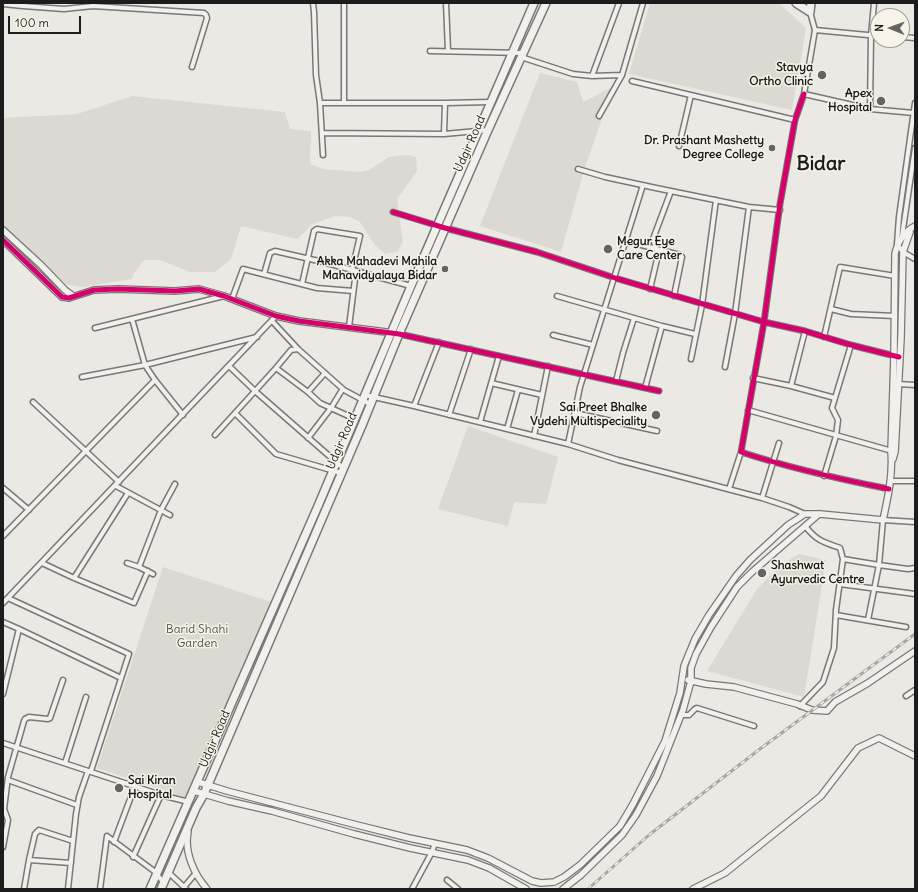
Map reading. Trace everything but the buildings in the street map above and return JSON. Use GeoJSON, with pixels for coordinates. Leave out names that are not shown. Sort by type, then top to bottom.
{"type":"FeatureCollection","features":[{"type":"Feature","properties":{"kind":"highway","name":"Udgir Road"},"geometry":{"type":"LineString","coordinates":[[162,886],[196,808],[204,794],[342,471],[373,396],[411,286],[534,3]]}},
{"type":"Feature","properties":{"kind":"highway","name":"Udgir Road"},"geometry":{"type":"LineString","coordinates":[[150,889],[198,782],[364,398],[445,228],[546,3]]}},
{"type":"Feature","properties":{"kind":"highway"},"geometry":{"type":"LineString","coordinates":[[796,3],[810,12],[811,3]]}},
{"type":"Feature","properties":{"kind":"main road"},"geometry":{"type":"LineString","coordinates":[[198,782],[357,825],[467,850],[488,858],[541,886],[564,877],[580,865],[620,826],[634,804],[665,742],[680,693],[684,666],[695,639],[708,615],[736,576],[750,560],[782,530],[805,514],[883,520],[890,481],[898,384],[895,316],[895,254],[897,244],[913,227]]}},
{"type":"Feature","properties":{"kind":"main road"},"geometry":{"type":"LineString","coordinates":[[893,451],[903,252],[913,227]]}},
{"type":"Feature","properties":{"kind":"main road"},"geometry":{"type":"LineString","coordinates":[[3,230],[73,296]]}},
{"type":"Feature","properties":{"kind":"main road"},"geometry":{"type":"LineString","coordinates":[[3,240],[62,297],[69,298],[94,290],[118,288],[175,291],[199,289],[224,296],[276,316],[299,321],[395,333]]}},
{"type":"Feature","properties":{"kind":"main road"},"geometry":{"type":"LineString","coordinates":[[563,889],[581,875],[622,835],[636,815],[657,776],[681,715],[691,681],[691,668],[696,654],[711,627],[737,588],[752,572],[820,514]]}},
{"type":"Feature","properties":{"kind":"main road"},"geometry":{"type":"LineString","coordinates":[[682,679],[706,684],[734,687],[812,710],[827,711],[835,702],[868,683],[915,651]]}},
{"type":"Feature","properties":{"kind":"main road"},"geometry":{"type":"LineString","coordinates":[[693,889],[725,874],[821,796],[858,748],[879,738],[915,756]]}},
{"type":"Feature","properties":{"kind":"main road"},"geometry":{"type":"LineString","coordinates":[[194,791],[354,834],[468,860],[489,868],[526,889]]}},
{"type":"Feature","properties":{"kind":"main road"},"geometry":{"type":"LineString","coordinates":[[189,826],[187,838],[192,866],[206,889]]}},
{"type":"Feature","properties":{"kind":"street"},"geometry":{"type":"LineString","coordinates":[[313,3],[316,76],[320,103],[323,155]]}},
{"type":"Feature","properties":{"kind":"street"},"geometry":{"type":"LineString","coordinates":[[344,3],[344,103]]}},
{"type":"Feature","properties":{"kind":"street"},"geometry":{"type":"LineString","coordinates":[[446,3],[448,51]]}},
{"type":"Feature","properties":{"kind":"street"},"geometry":{"type":"LineString","coordinates":[[592,76],[619,3]]}},
{"type":"Feature","properties":{"kind":"street"},"geometry":{"type":"LineString","coordinates":[[599,116],[622,75],[643,3]]}},
{"type":"Feature","properties":{"kind":"street"},"geometry":{"type":"LineString","coordinates":[[3,4],[64,9],[93,6],[204,13],[207,18],[192,67]]}},
{"type":"Feature","properties":{"kind":"street"},"geometry":{"type":"LineString","coordinates":[[729,489],[741,452],[764,322],[795,120],[804,94],[814,30],[810,12]]}},
{"type":"Feature","properties":{"kind":"street"},"geometry":{"type":"LineString","coordinates":[[814,30],[870,36]]}},
{"type":"Feature","properties":{"kind":"street"},"geometry":{"type":"LineString","coordinates":[[870,109],[871,48]]}},
{"type":"Feature","properties":{"kind":"street"},"geometry":{"type":"LineString","coordinates":[[430,51],[512,53],[522,55],[573,74],[592,76],[622,75]]}},
{"type":"Feature","properties":{"kind":"street"},"geometry":{"type":"LineString","coordinates":[[632,81],[795,120]]}},
{"type":"Feature","properties":{"kind":"street"},"geometry":{"type":"LineString","coordinates":[[804,94],[870,109],[914,113]]}},
{"type":"Feature","properties":{"kind":"street"},"geometry":{"type":"LineString","coordinates":[[679,146],[691,95]]}},
{"type":"Feature","properties":{"kind":"street"},"geometry":{"type":"LineString","coordinates":[[320,103],[491,102]]}},
{"type":"Feature","properties":{"kind":"street"},"geometry":{"type":"LineString","coordinates":[[444,103],[444,134]]}},
{"type":"Feature","properties":{"kind":"street"},"geometry":{"type":"LineString","coordinates":[[915,103],[899,217],[897,244],[903,252],[915,259]]}},
{"type":"Feature","properties":{"kind":"street"},"geometry":{"type":"LineString","coordinates":[[322,133],[444,134],[488,130]]}},
{"type":"Feature","properties":{"kind":"street"},"geometry":{"type":"LineString","coordinates":[[906,245],[902,238],[915,148]]}},
{"type":"Feature","properties":{"kind":"street"},"geometry":{"type":"LineString","coordinates":[[578,169],[643,186],[749,207],[780,210]]}},
{"type":"Feature","properties":{"kind":"street"},"geometry":{"type":"LineString","coordinates":[[568,444],[584,374],[643,186]]}},
{"type":"Feature","properties":{"kind":"street"},"geometry":{"type":"LineString","coordinates":[[650,289],[658,255],[653,239],[671,191]]}},
{"type":"Feature","properties":{"kind":"street"},"geometry":{"type":"LineString","coordinates":[[691,359],[702,305],[716,200]]}},
{"type":"Feature","properties":{"kind":"street"},"geometry":{"type":"LineString","coordinates":[[725,367],[735,314],[749,207]]}},
{"type":"Feature","properties":{"kind":"street"},"geometry":{"type":"LineString","coordinates":[[393,212],[445,228],[537,252],[702,305],[897,356]]}},
{"type":"Feature","properties":{"kind":"street"},"geometry":{"type":"LineString","coordinates":[[302,284],[314,231],[316,229],[360,236],[354,271],[349,327]]}},
{"type":"Feature","properties":{"kind":"street"},"geometry":{"type":"LineString","coordinates":[[626,241],[680,255],[682,258],[674,296]]}},
{"type":"Feature","properties":{"kind":"street"},"geometry":{"type":"LineString","coordinates":[[264,274],[270,253],[273,252],[308,259],[411,286]]}},
{"type":"Feature","properties":{"kind":"street"},"geometry":{"type":"LineString","coordinates":[[824,337],[840,267],[895,276]]}},
{"type":"Feature","properties":{"kind":"street"},"geometry":{"type":"LineString","coordinates":[[232,299],[244,269],[316,288],[353,292]]}},
{"type":"Feature","properties":{"kind":"street"},"geometry":{"type":"LineString","coordinates":[[95,328],[224,296]]}},
{"type":"Feature","properties":{"kind":"street"},"geometry":{"type":"LineString","coordinates":[[557,296],[662,326],[696,334]]}},
{"type":"Feature","properties":{"kind":"street"},"geometry":{"type":"LineString","coordinates":[[831,308],[851,314],[895,316]]}},
{"type":"Feature","properties":{"kind":"street"},"geometry":{"type":"LineString","coordinates":[[3,603],[276,316]]}},
{"type":"Feature","properties":{"kind":"street"},"geometry":{"type":"LineString","coordinates":[[616,381],[622,353],[634,318]]}},
{"type":"Feature","properties":{"kind":"street"},"geometry":{"type":"LineString","coordinates":[[132,319],[145,365],[183,415]]}},
{"type":"Feature","properties":{"kind":"street"},"geometry":{"type":"LineString","coordinates":[[272,321],[298,349],[342,390],[364,398],[370,404]]}},
{"type":"Feature","properties":{"kind":"street"},"geometry":{"type":"LineString","coordinates":[[645,388],[662,326]]}},
{"type":"Feature","properties":{"kind":"street"},"geometry":{"type":"LineString","coordinates":[[791,386],[806,331]]}},
{"type":"Feature","properties":{"kind":"street"},"geometry":{"type":"LineString","coordinates":[[395,333],[659,391]]}},
{"type":"Feature","properties":{"kind":"street"},"geometry":{"type":"LineString","coordinates":[[553,335],[593,345]]}},
{"type":"Feature","properties":{"kind":"street"},"geometry":{"type":"LineString","coordinates":[[82,377],[145,365],[257,337]]}},
{"type":"Feature","properties":{"kind":"street"},"geometry":{"type":"LineString","coordinates":[[414,406],[439,342]]}},
{"type":"Feature","properties":{"kind":"street"},"geometry":{"type":"LineString","coordinates":[[824,476],[836,436],[838,420],[832,408],[851,345]]}},
{"type":"Feature","properties":{"kind":"street"},"geometry":{"type":"LineString","coordinates":[[215,435],[291,350],[298,349]]}},
{"type":"Feature","properties":{"kind":"street"},"geometry":{"type":"LineString","coordinates":[[449,415],[470,349]]}},
{"type":"Feature","properties":{"kind":"street"},"geometry":{"type":"LineString","coordinates":[[480,422],[499,356]]}},
{"type":"Feature","properties":{"kind":"street"},"geometry":{"type":"LineString","coordinates":[[229,366],[255,391],[336,462],[342,471]]}},
{"type":"Feature","properties":{"kind":"street"},"geometry":{"type":"LineString","coordinates":[[534,436],[548,366]]}},
{"type":"Feature","properties":{"kind":"street"},"geometry":{"type":"LineString","coordinates":[[276,368],[320,403],[355,419]]}},
{"type":"Feature","properties":{"kind":"street"},"geometry":{"type":"LineString","coordinates":[[308,392],[325,374]]}},
{"type":"Feature","properties":{"kind":"street"},"geometry":{"type":"LineString","coordinates":[[754,378],[835,398]]}},
{"type":"Feature","properties":{"kind":"street"},"geometry":{"type":"LineString","coordinates":[[3,536],[155,380]]}},
{"type":"Feature","properties":{"kind":"street"},"geometry":{"type":"LineString","coordinates":[[491,383],[542,395]]}},
{"type":"Feature","properties":{"kind":"street"},"geometry":{"type":"LineString","coordinates":[[898,384],[915,384]]}},
{"type":"Feature","properties":{"kind":"street"},"geometry":{"type":"LineString","coordinates":[[308,438],[331,408],[342,390]]}},
{"type":"Feature","properties":{"kind":"street"},"geometry":{"type":"LineString","coordinates":[[507,429],[518,390]]}},
{"type":"Feature","properties":{"kind":"street"},"geometry":{"type":"LineString","coordinates":[[364,398],[373,396],[568,444],[618,460],[762,498],[805,514]]}},
{"type":"Feature","properties":{"kind":"street"},"geometry":{"type":"LineString","coordinates":[[33,402],[117,484],[128,493],[170,515]]}},
{"type":"Feature","properties":{"kind":"street"},"geometry":{"type":"LineString","coordinates":[[748,410],[893,451]]}},
{"type":"Feature","properties":{"kind":"street"},"geometry":{"type":"LineString","coordinates":[[235,413],[276,454],[333,471],[342,471]]}},
{"type":"Feature","properties":{"kind":"street"},"geometry":{"type":"LineString","coordinates":[[575,413],[657,431]]}},
{"type":"Feature","properties":{"kind":"street"},"geometry":{"type":"LineString","coordinates":[[762,498],[779,443]]}},
{"type":"Feature","properties":{"kind":"street"},"geometry":{"type":"LineString","coordinates":[[741,452],[773,463],[824,476],[889,489]]}},
{"type":"Feature","properties":{"kind":"street"},"geometry":{"type":"LineString","coordinates":[[890,481],[915,481]]}},
{"type":"Feature","properties":{"kind":"street"},"geometry":{"type":"LineString","coordinates":[[139,567],[161,510],[175,484]]}},
{"type":"Feature","properties":{"kind":"street"},"geometry":{"type":"LineString","coordinates":[[3,488],[29,510]]}},
{"type":"Feature","properties":{"kind":"street"},"geometry":{"type":"LineString","coordinates":[[74,578],[128,493]]}},
{"type":"Feature","properties":{"kind":"street"},"geometry":{"type":"LineString","coordinates":[[868,620],[873,588],[879,565],[883,520],[915,522]]}},
{"type":"Feature","properties":{"kind":"street"},"geometry":{"type":"LineString","coordinates":[[800,706],[823,682],[834,648],[836,615],[844,559],[840,548],[820,541],[813,536],[805,526]]}},
{"type":"Feature","properties":{"kind":"street"},"geometry":{"type":"LineString","coordinates":[[844,559],[908,569],[915,568]]}},
{"type":"Feature","properties":{"kind":"street"},"geometry":{"type":"LineString","coordinates":[[42,563],[134,604],[148,572]]}},
{"type":"Feature","properties":{"kind":"street"},"geometry":{"type":"LineString","coordinates":[[127,563],[153,574]]}},
{"type":"Feature","properties":{"kind":"street"},"geometry":{"type":"LineString","coordinates":[[840,584],[915,594]]}},
{"type":"Feature","properties":{"kind":"street"},"geometry":{"type":"LineString","coordinates":[[8,598],[129,654],[90,771],[77,805],[68,889]]}},
{"type":"Feature","properties":{"kind":"street"},"geometry":{"type":"LineString","coordinates":[[836,615],[906,627]]}},
{"type":"Feature","properties":{"kind":"street"},"geometry":{"type":"LineString","coordinates":[[3,622],[121,678]]}},
{"type":"Feature","properties":{"kind":"street"},"geometry":{"type":"LineString","coordinates":[[3,694],[19,629]]}},
{"type":"Feature","properties":{"kind":"street"},"geometry":{"type":"LineString","coordinates":[[3,847],[8,820],[4,809],[8,777],[25,719],[29,717],[48,719],[52,716],[63,680]]}},
{"type":"Feature","properties":{"kind":"street"},"geometry":{"type":"LineString","coordinates":[[906,696],[915,690]]}},
{"type":"Feature","properties":{"kind":"street"},"geometry":{"type":"LineString","coordinates":[[65,763],[86,697]]}},
{"type":"Feature","properties":{"kind":"street"},"geometry":{"type":"LineString","coordinates":[[681,715],[689,716],[695,709],[699,709],[754,726]]}},
{"type":"Feature","properties":{"kind":"street"},"geometry":{"type":"LineString","coordinates":[[3,743],[161,795],[189,802]]}},
{"type":"Feature","properties":{"kind":"street"},"geometry":{"type":"LineString","coordinates":[[8,780],[77,805]]}},
{"type":"Feature","properties":{"kind":"street"},"geometry":{"type":"LineString","coordinates":[[114,842],[135,786]]}},
{"type":"Feature","properties":{"kind":"street"},"geometry":{"type":"LineString","coordinates":[[133,857],[161,795]]}},
{"type":"Feature","properties":{"kind":"street"},"geometry":{"type":"LineString","coordinates":[[24,889],[35,834],[39,830],[73,841]]}},
{"type":"Feature","properties":{"kind":"street"},"geometry":{"type":"LineString","coordinates":[[100,889],[107,836],[133,857],[154,871],[157,874],[162,886]]}},
{"type":"Feature","properties":{"kind":"street"},"geometry":{"type":"LineString","coordinates":[[412,889],[432,852],[435,842]]}},
{"type":"Feature","properties":{"kind":"street"},"geometry":{"type":"LineString","coordinates":[[29,860],[71,863]]}},
{"type":"Feature","properties":{"kind":"street"},"geometry":{"type":"LineString","coordinates":[[168,872],[185,888],[196,874]]}},
{"type":"Feature","properties":{"kind":"street"},"geometry":{"type":"LineString","coordinates":[[447,880],[458,889]]}},
{"type":"Feature","properties":{"kind":"shaded area"},"geometry":{"type":"Polygon","coordinates":[[[650,3],[779,3],[806,28],[792,110],[629,74],[650,3]]]}},
{"type":"Feature","properties":{"kind":"shaded area"},"geometry":{"type":"Polygon","coordinates":[[[540,73],[577,82],[583,102],[613,87],[585,167],[561,252],[480,226],[540,73]]]}},
{"type":"Feature","properties":{"kind":"shaded area"},"geometry":{"type":"Polygon","coordinates":[[[132,96],[285,112],[290,129],[311,131],[310,164],[323,169],[360,172],[369,170],[389,157],[407,155],[416,157],[417,171],[397,199],[403,242],[397,252],[385,254],[375,245],[360,222],[350,217],[336,216],[312,224],[298,239],[241,226],[231,259],[215,272],[190,272],[160,260],[144,260],[134,273],[132,279],[81,287],[64,284],[3,225],[3,118],[77,114],[132,96]]]}},
{"type":"Feature","properties":{"kind":"shaded area"},"geometry":{"type":"Polygon","coordinates":[[[468,426],[558,457],[546,504],[514,502],[508,526],[438,509],[468,426]]]}},
{"type":"Feature","properties":{"kind":"shaded area"},"geometry":{"type":"Polygon","coordinates":[[[799,554],[826,560],[804,697],[707,671],[757,589],[781,565],[799,554]]]}},
{"type":"Feature","properties":{"kind":"shaded area","name":"Barid Shahi Garden"},"geometry":{"type":"Polygon","coordinates":[[[163,567],[271,602],[190,799],[97,768],[163,567]]]}},
{"type":"Feature","properties":{"kind":"railway"},"geometry":{"type":"LineString","coordinates":[[588,889],[649,835],[756,752],[915,634]]}},
{"type":"Feature","properties":{"kind":"cycle path"},"geometry":{"type":"LineString","coordinates":[[804,94],[795,120],[780,204],[764,322],[741,452],[814,473],[889,489]]}},
{"type":"Feature","properties":{"kind":"cycle path"},"geometry":{"type":"LineString","coordinates":[[393,212],[445,228],[537,252],[615,278],[764,322],[805,331],[851,345],[899,357]]}},
{"type":"Feature","properties":{"kind":"cycle path"},"geometry":{"type":"LineString","coordinates":[[3,240],[62,297],[69,298],[94,290],[118,289],[175,291],[199,289],[224,296],[276,316],[299,321],[399,334],[659,391]]}},
{"type":"Feature","properties":{"kind":"place","name":"Stavya Ortho Clinic"},"geometry":{"type":"Point","coordinates":[822,75]}},
{"type":"Feature","properties":{"kind":"place","name":"Apex Hospital"},"geometry":{"type":"Point","coordinates":[881,101]}},
{"type":"Feature","properties":{"kind":"place","name":"Dr. Prashant Mashetty Degree College"},"geometry":{"type":"Point","coordinates":[772,148]}},
{"type":"Feature","properties":{"kind":"place","name":"Megur Eye Care Center"},"geometry":{"type":"Point","coordinates":[608,249]}},
{"type":"Feature","properties":{"kind":"place","name":"Akka Mahadevi Mahila Mahavidyalaya Bidar"},"geometry":{"type":"Point","coordinates":[445,269]}},
{"type":"Feature","properties":{"kind":"place","name":"Sai Preet Bhalke Vydehi Multispeciality"},"geometry":{"type":"Point","coordinates":[656,415]}},
{"type":"Feature","properties":{"kind":"place","name":"Shashwat Ayurvedic Centre"},"geometry":{"type":"Point","coordinates":[762,573]}},
{"type":"Feature","properties":{"kind":"place","name":"Sai Kiran Hospital"},"geometry":{"type":"Point","coordinates":[119,788]}},
{"type":"Feature","properties":{"kind":"district","name":"Bidar"},"geometry":{"type":"Point","coordinates":[821,164]}}]}
